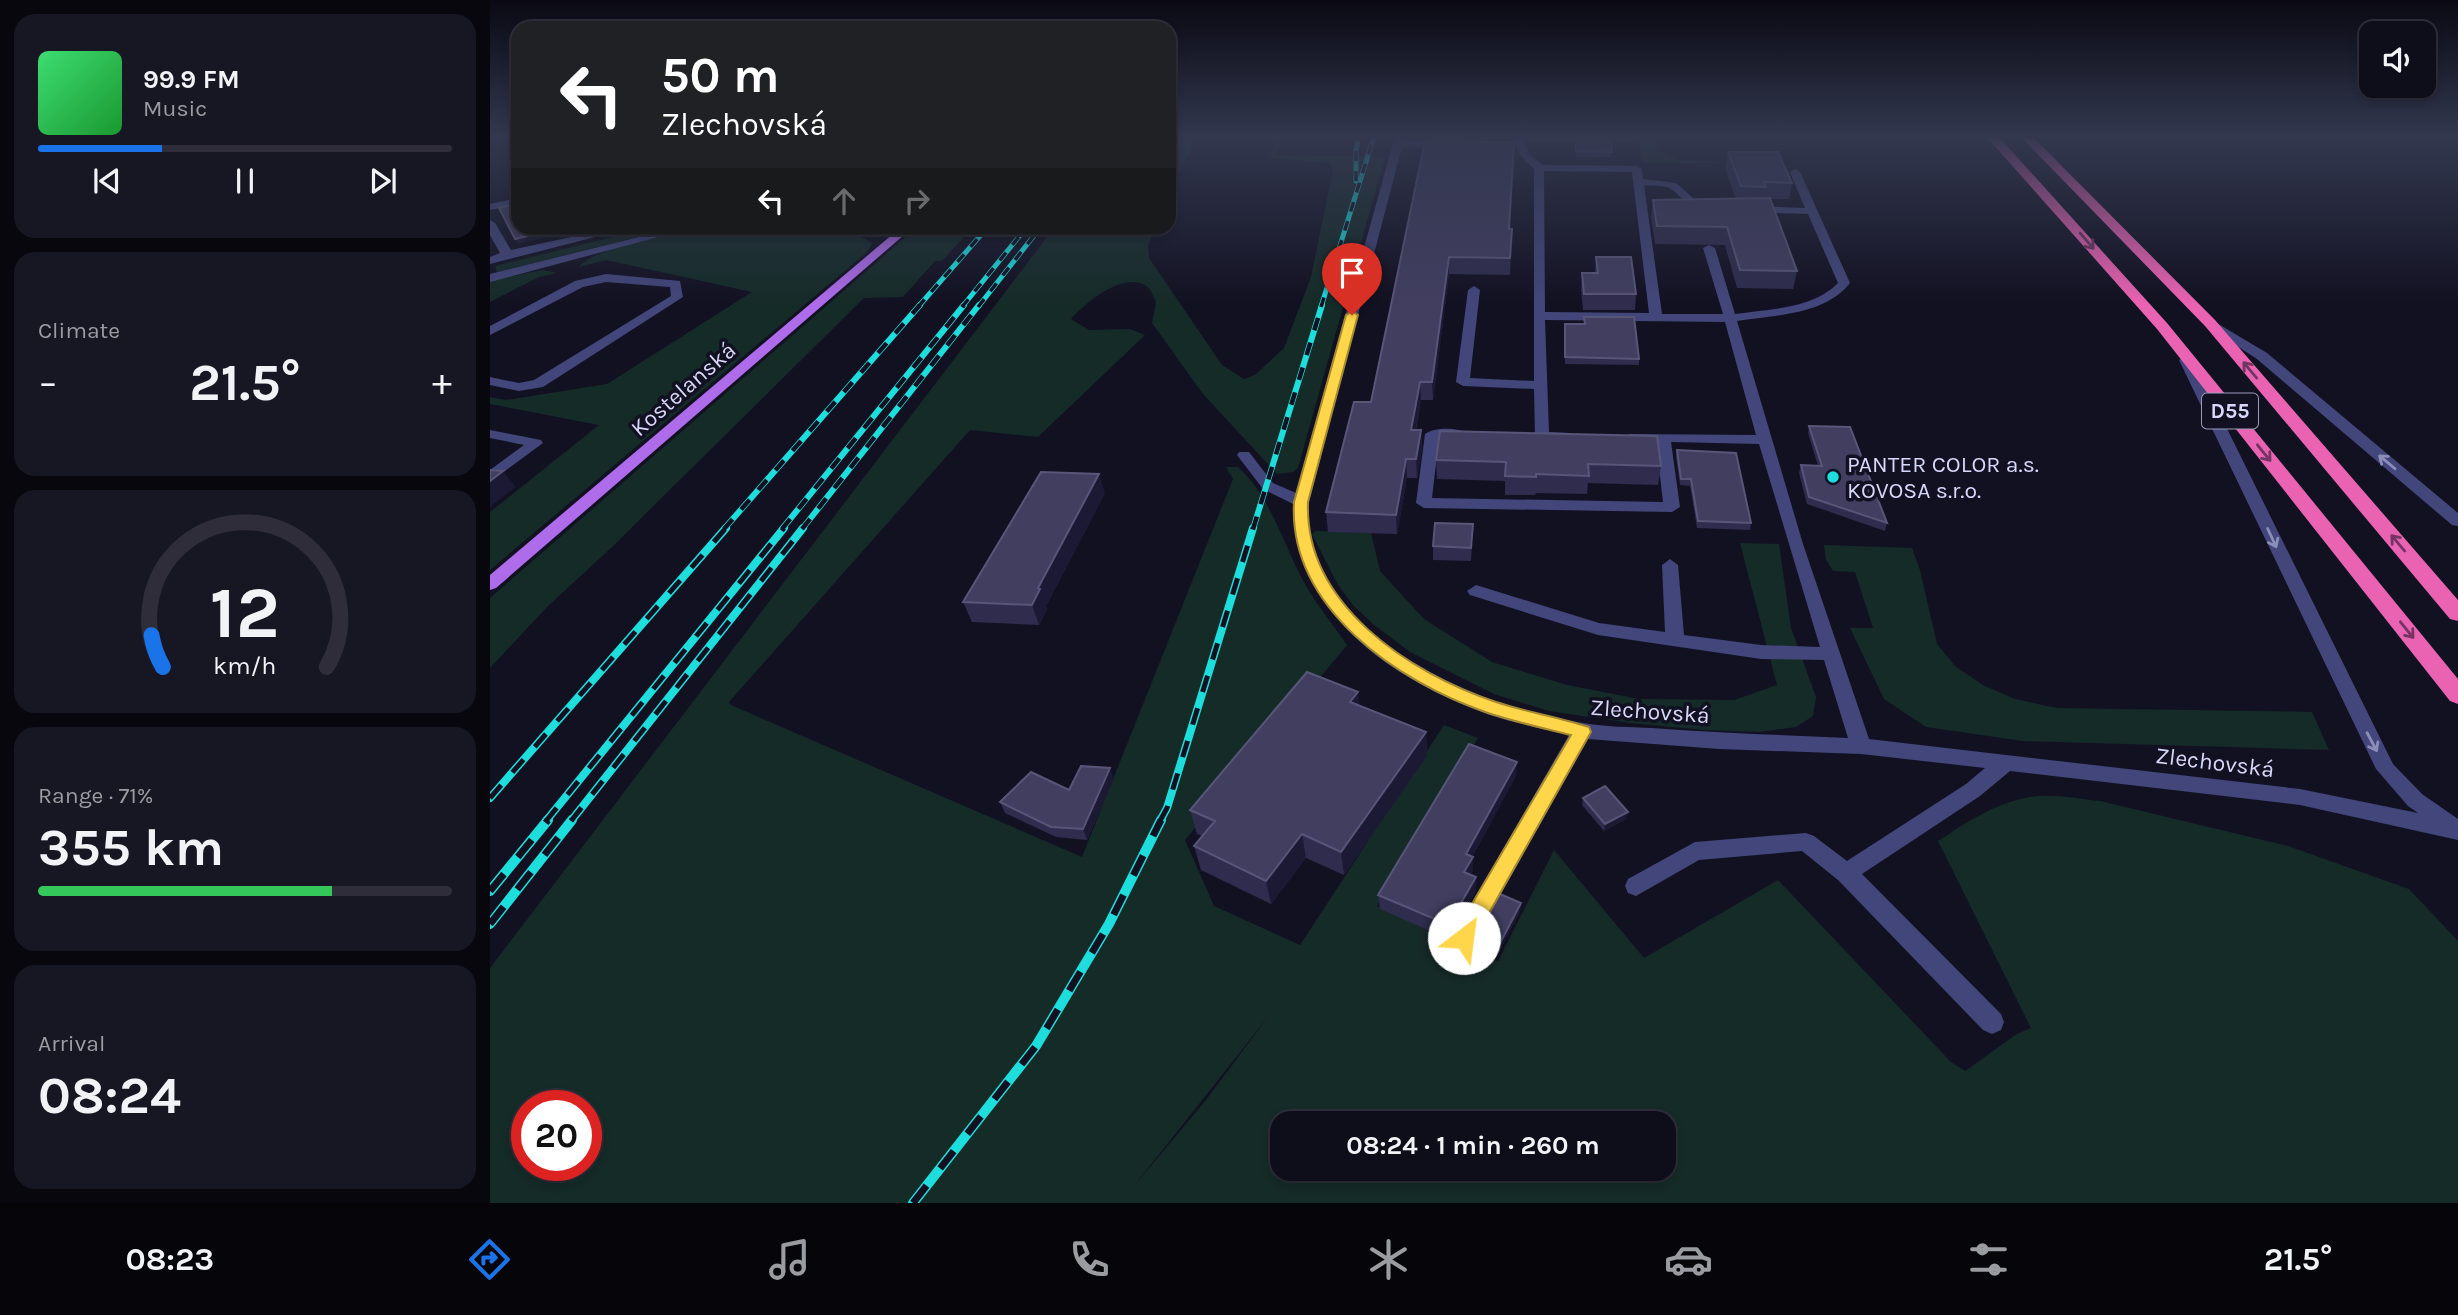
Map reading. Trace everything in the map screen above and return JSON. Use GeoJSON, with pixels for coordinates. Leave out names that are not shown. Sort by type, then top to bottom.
{"type":"FeatureCollection","features":[{"type":"Feature","properties":{"kind":"highway","name":"D55"},"geometry":{"type":"LineString","coordinates":[[2042,192],[2162,326],[2458,695]]}},
{"type":"Feature","properties":{"kind":"highway","name":"D55"},"geometry":{"type":"LineString","coordinates":[[2081,192],[2210,323],[2458,614]]}},
{"type":"Feature","properties":{"kind":"main road","name":"Kostelanská"},"geometry":{"type":"LineString","coordinates":[[490,584],[897,235]]}},
{"type":"Feature","properties":{"kind":"street","name":"Zlechovská"},"geometry":{"type":"LineString","coordinates":[[1385,192],[1301,502],[1300,527],[1320,582],[1348,621],[1382,650],[1435,684],[1492,708],[1582,732],[1719,741],[1861,746],[2007,762],[2300,797],[2458,831]]}},
{"type":"Feature","properties":{"kind":"street"},"geometry":{"type":"LineString","coordinates":[[1539,192],[1541,385],[1536,436],[1583,437]]}},
{"type":"Feature","properties":{"kind":"street"},"geometry":{"type":"LineString","coordinates":[[1639,192],[1656,317]]}},
{"type":"Feature","properties":{"kind":"street"},"geometry":{"type":"LineString","coordinates":[[1680,192],[1697,207],[1723,208]]}},
{"type":"Feature","properties":{"kind":"street"},"geometry":{"type":"LineString","coordinates":[[1539,316],[1730,318],[1813,304],[1840,290],[1844,283],[1805,192]]}},
{"type":"Feature","properties":{"kind":"street"},"geometry":{"type":"LineString","coordinates":[[490,207],[511,202]]}},
{"type":"Feature","properties":{"kind":"street"},"geometry":{"type":"LineString","coordinates":[[1737,208],[1813,211]]}},
{"type":"Feature","properties":{"kind":"street"},"geometry":{"type":"LineString","coordinates":[[490,223],[503,250],[508,254]]}},
{"type":"Feature","properties":{"kind":"street"},"geometry":{"type":"LineString","coordinates":[[490,261],[508,254],[528,252],[596,235]]}},
{"type":"Feature","properties":{"kind":"street"},"geometry":{"type":"LineString","coordinates":[[490,278],[658,235]]}},
{"type":"Feature","properties":{"kind":"street"},"geometry":{"type":"LineString","coordinates":[[1709,248],[1830,654],[1861,746]]}},
{"type":"Feature","properties":{"kind":"street"},"geometry":{"type":"LineString","coordinates":[[564,259],[579,284]]}},
{"type":"Feature","properties":{"kind":"street"},"geometry":{"type":"LineString","coordinates":[[490,331],[579,284],[606,278],[676,284],[677,296],[538,384],[519,387],[490,381]]}},
{"type":"Feature","properties":{"kind":"street"},"geometry":{"type":"LineString","coordinates":[[1474,290],[1464,382],[1541,385]]}},
{"type":"Feature","properties":{"kind":"street"},"geometry":{"type":"LineString","coordinates":[[2210,323],[2262,356],[2458,521]]}},
{"type":"Feature","properties":{"kind":"street"},"geometry":{"type":"LineString","coordinates":[[2162,326],[2193,370],[2300,597],[2386,769],[2415,800],[2458,831]]}},
{"type":"Feature","properties":{"kind":"street"},"geometry":{"type":"LineString","coordinates":[[490,434],[536,443],[490,477]]}},
{"type":"Feature","properties":{"kind":"street"},"geometry":{"type":"LineString","coordinates":[[1478,435],[1432,434],[1424,503],[1672,507],[1663,438]]}},
{"type":"Feature","properties":{"kind":"street"},"geometry":{"type":"LineString","coordinates":[[1623,437],[1766,440]]}},
{"type":"Feature","properties":{"kind":"street"},"geometry":{"type":"LineString","coordinates":[[1244,455],[1268,486],[1301,502]]}},
{"type":"Feature","properties":{"kind":"street"},"geometry":{"type":"LineString","coordinates":[[1671,565],[1675,640]]}},
{"type":"Feature","properties":{"kind":"street"},"geometry":{"type":"LineString","coordinates":[[1476,591],[1598,629],[1760,652],[1830,654]]}},
{"type":"Feature","properties":{"kind":"street"},"geometry":{"type":"LineString","coordinates":[[1464,938],[1582,732]]}},
{"type":"Feature","properties":{"kind":"street"},"geometry":{"type":"LineString","coordinates":[[1846,873],[1973,790],[2007,762]]}},
{"type":"Feature","properties":{"kind":"street"},"geometry":{"type":"LineString","coordinates":[[1636,886],[1695,851],[1805,842],[1846,873],[1992,1022]]}},
{"type":"Feature","properties":{"kind":"green space"},"geometry":{"type":"Polygon","coordinates":[[[1328,192],[1375,192],[1298,468],[1293,472],[1277,474],[1203,394],[1152,323],[1156,302],[1148,287],[1128,282],[1117,285],[1095,297],[1071,319],[1089,330],[1130,329],[1145,335],[1038,437],[970,430],[729,702],[1082,857],[1233,479],[1226,467],[1238,467],[1260,493],[1306,586],[1347,645],[1185,840],[1214,906],[1300,945],[1444,725],[1478,738],[1377,906],[1498,961],[1554,850],[1644,958],[1778,880],[1951,1062],[1965,1071],[2017,1034],[2031,1028],[1938,841],[1982,814],[2017,800],[2048,796],[2100,801],[2288,846],[2409,889],[2458,941],[2458,1203],[490,1203],[490,968],[1049,235],[1153,235],[1148,245],[1149,258],[1222,365],[1244,379],[1255,375],[1284,348],[1311,277],[1328,192]],[[1268,1017],[1134,1186],[1206,1100],[1268,1017]]]}},
{"type":"Feature","properties":{"kind":"green space"},"geometry":{"type":"Polygon","coordinates":[[[621,235],[645,235],[497,272],[495,266],[621,235]]]}},
{"type":"Feature","properties":{"kind":"green space"},"geometry":{"type":"Polygon","coordinates":[[[666,235],[856,235],[872,244],[866,253],[490,570],[490,512],[599,425],[490,404],[490,397],[506,400],[607,384],[752,292],[606,260],[579,267],[599,254],[666,235]]]}},
{"type":"Feature","properties":{"kind":"green space"},"geometry":{"type":"Polygon","coordinates":[[[908,235],[966,235],[942,261],[935,261],[903,297],[864,298],[612,547],[547,607],[490,668],[490,598],[908,235]]]}},
{"type":"Feature","properties":{"kind":"green space"},"geometry":{"type":"Polygon","coordinates":[[[542,270],[557,273],[539,277],[490,302],[490,281],[542,270]]]}},
{"type":"Feature","properties":{"kind":"green space"},"geometry":{"type":"Polygon","coordinates":[[[1316,531],[1371,533],[1380,571],[1424,619],[1492,662],[1567,685],[1639,699],[1734,700],[1777,685],[1740,543],[1779,544],[1791,628],[1816,697],[1813,716],[1796,727],[1759,732],[1704,730],[1549,711],[1494,694],[1410,652],[1373,624],[1353,605],[1338,585],[1312,534],[1316,531]]]}},
{"type":"Feature","properties":{"kind":"green space"},"geometry":{"type":"Polygon","coordinates":[[[1824,545],[1912,548],[1920,570],[1937,644],[1956,667],[1983,685],[2015,699],[2057,708],[2312,712],[2329,750],[2023,741],[1926,727],[1884,699],[1850,628],[1873,628],[1855,572],[1833,571],[1826,560],[1824,545]]]}},
{"type":"Feature","properties":{"kind":"building"},"geometry":{"type":"Polygon","coordinates":[[[1414,192],[1511,192],[1510,258],[1449,257],[1432,382],[1420,382],[1411,430],[1421,430],[1416,459],[1406,459],[1396,515],[1326,512],[1354,402],[1371,402],[1414,192]]]}},
{"type":"Feature","properties":{"kind":"building"},"geometry":{"type":"Polygon","coordinates":[[[1770,198],[1797,271],[1740,270],[1727,227],[1657,226],[1653,200],[1770,198]]]}},
{"type":"Feature","properties":{"kind":"building"},"geometry":{"type":"Polygon","coordinates":[[[511,205],[511,231],[499,208],[511,205]]]}},
{"type":"Feature","properties":{"kind":"building"},"geometry":{"type":"Polygon","coordinates":[[[513,235],[531,235],[515,239],[513,235]]]}},
{"type":"Feature","properties":{"kind":"building"},"geometry":{"type":"Polygon","coordinates":[[[1596,257],[1631,257],[1636,294],[1584,294],[1582,273],[1598,273],[1596,257]]]}},
{"type":"Feature","properties":{"kind":"building"},"geometry":{"type":"Polygon","coordinates":[[[1584,317],[1634,317],[1639,359],[1565,357],[1565,324],[1585,324],[1584,317]]]}},
{"type":"Feature","properties":{"kind":"building","name":"PANTER COLOR a.s. KOVOSA s.r.o."},"geometry":{"type":"Polygon","coordinates":[[[1809,426],[1850,427],[1887,523],[1809,497],[1801,465],[1822,466],[1809,426]]]}},
{"type":"Feature","properties":{"kind":"building"},"geometry":{"type":"Polygon","coordinates":[[[1440,431],[1657,436],[1661,466],[1588,464],[1589,476],[1505,476],[1506,462],[1436,460],[1440,431]]]}},
{"type":"Feature","properties":{"kind":"building"},"geometry":{"type":"Polygon","coordinates":[[[1677,450],[1736,453],[1751,523],[1698,521],[1691,479],[1681,479],[1677,450]]]}},
{"type":"Feature","properties":{"kind":"building"},"geometry":{"type":"Polygon","coordinates":[[[490,470],[503,471],[490,481],[490,470]]]}},
{"type":"Feature","properties":{"kind":"building"},"geometry":{"type":"Polygon","coordinates":[[[1041,472],[1099,474],[1038,588],[1040,589],[1032,605],[963,602],[1041,472]]]}},
{"type":"Feature","properties":{"kind":"building"},"geometry":{"type":"Polygon","coordinates":[[[1435,523],[1473,524],[1471,548],[1433,546],[1435,523]]]}},
{"type":"Feature","properties":{"kind":"building"},"geometry":{"type":"Polygon","coordinates":[[[1307,672],[1358,692],[1350,702],[1426,732],[1341,852],[1302,834],[1266,881],[1194,846],[1215,821],[1190,810],[1307,672]]]}},
{"type":"Feature","properties":{"kind":"building"},"geometry":{"type":"Polygon","coordinates":[[[1469,744],[1517,762],[1466,854],[1473,857],[1464,872],[1476,877],[1450,922],[1438,918],[1437,920],[1378,895],[1469,744]]]}},
{"type":"Feature","properties":{"kind":"building"},"geometry":{"type":"Polygon","coordinates":[[[1081,766],[1110,768],[1083,829],[1051,827],[1000,802],[1031,772],[1069,790],[1081,766]]]}},
{"type":"Feature","properties":{"kind":"building"},"geometry":{"type":"Polygon","coordinates":[[[1605,786],[1628,812],[1605,824],[1583,798],[1605,786]]]}},
{"type":"Feature","properties":{"kind":"building"},"geometry":{"type":"Polygon","coordinates":[[[1500,894],[1521,903],[1497,949],[1474,940],[1500,894]]]}},
{"type":"Feature","properties":{"kind":"railway"},"geometry":{"type":"LineString","coordinates":[[1321,307],[1357,192]]}},
{"type":"Feature","properties":{"kind":"railway"},"geometry":{"type":"LineString","coordinates":[[918,307],[981,235]]}},
{"type":"Feature","properties":{"kind":"railway"},"geometry":{"type":"LineString","coordinates":[[962,307],[1020,235]]}},
{"type":"Feature","properties":{"kind":"railway"},"geometry":{"type":"LineString","coordinates":[[978,307],[1035,235]]}},
{"type":"Feature","properties":{"kind":"railway"},"geometry":{"type":"LineString","coordinates":[[724,529],[920,305]]}},
{"type":"Feature","properties":{"kind":"railway"},"geometry":{"type":"LineString","coordinates":[[782,529],[964,305]]}},
{"type":"Feature","properties":{"kind":"railway"},"geometry":{"type":"LineString","coordinates":[[802,529],[979,305]]}},
{"type":"Feature","properties":{"kind":"railway"},"geometry":{"type":"LineString","coordinates":[[1253,529],[1322,305]]}},
{"type":"Feature","properties":{"kind":"railway"},"geometry":{"type":"LineString","coordinates":[[490,798],[726,528]]}},
{"type":"Feature","properties":{"kind":"railway"},"geometry":{"type":"LineString","coordinates":[[546,821],[784,528]]}},
{"type":"Feature","properties":{"kind":"railway"},"geometry":{"type":"LineString","coordinates":[[571,821],[803,528]]}},
{"type":"Feature","properties":{"kind":"railway"},"geometry":{"type":"LineString","coordinates":[[1160,821],[1167,808],[1253,528]]}},
{"type":"Feature","properties":{"kind":"railway"},"geometry":{"type":"LineString","coordinates":[[490,891],[548,820]]}},
{"type":"Feature","properties":{"kind":"railway"},"geometry":{"type":"LineString","coordinates":[[490,924],[572,820]]}},
{"type":"Feature","properties":{"kind":"railway"},"geometry":{"type":"LineString","coordinates":[[913,1203],[1036,1046],[1109,924],[1161,820]]}},
{"type":"Feature","properties":{"kind":"place","name":"PANTER COLOR a.s. KOVOSA s.r.o."},"geometry":{"type":"Point","coordinates":[1833,477]}},
{"type":"Feature","properties":{"kind":"route"},"geometry":{"type":"LineString","coordinates":[[1352,315],[1301,502],[1300,527],[1320,582],[1348,621],[1382,650],[1435,684],[1492,708],[1582,732],[1464,938]]}}]}
